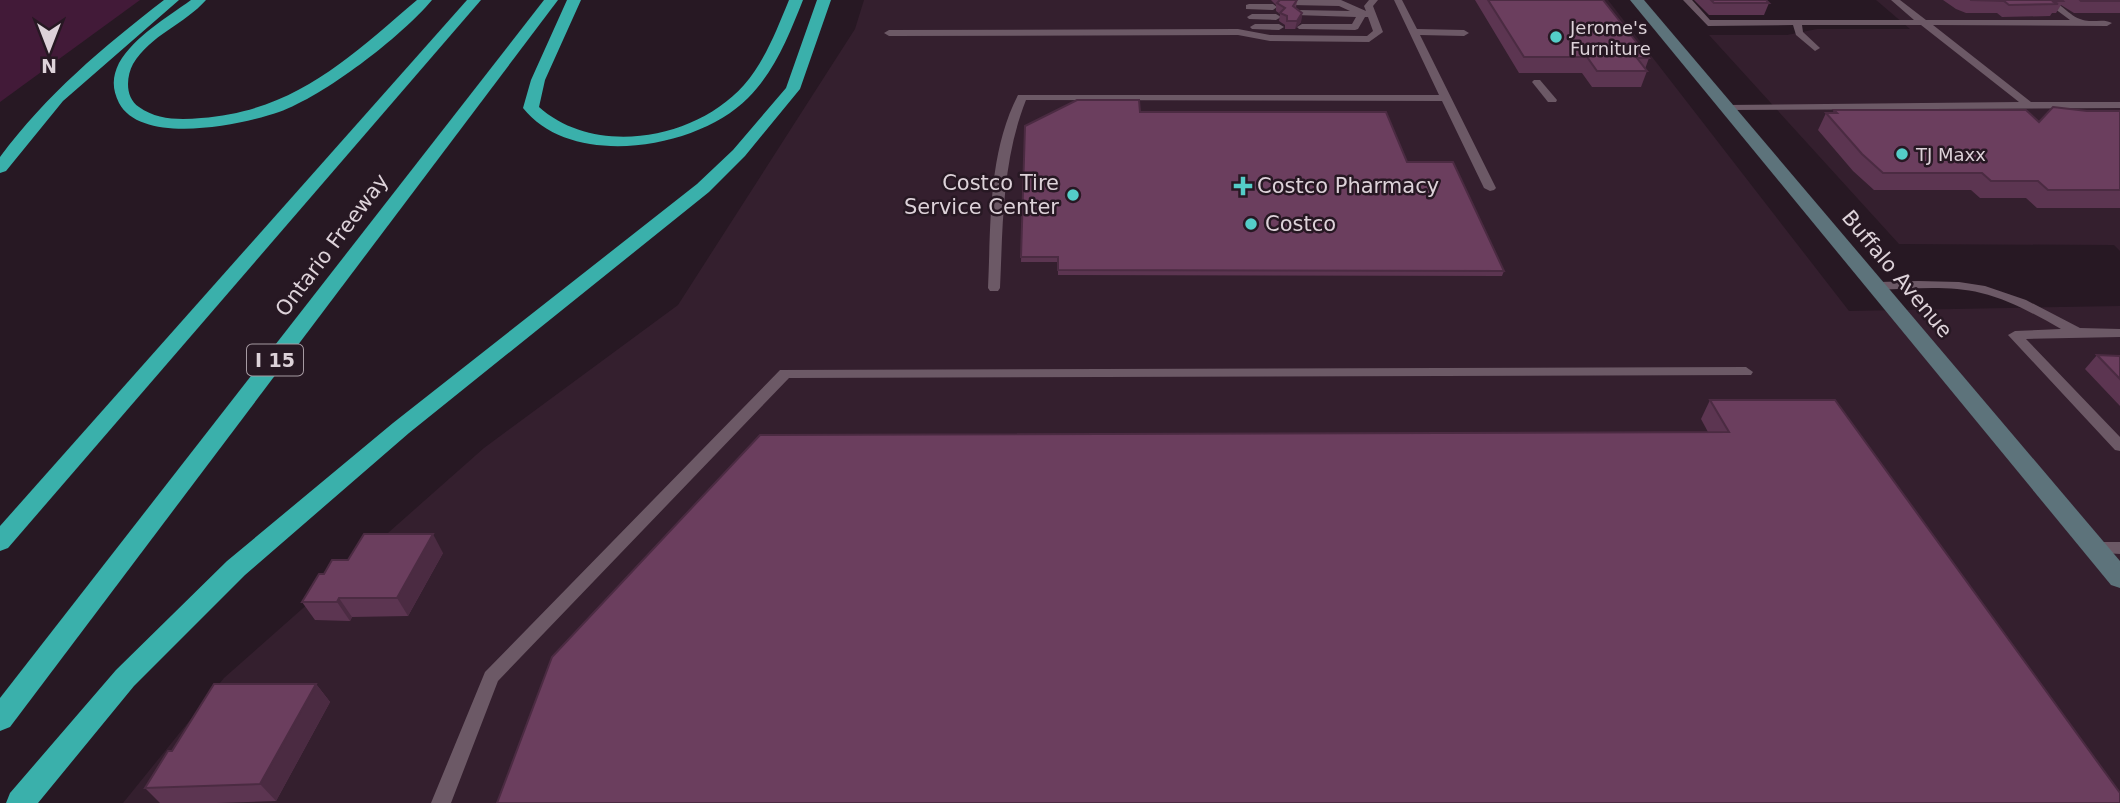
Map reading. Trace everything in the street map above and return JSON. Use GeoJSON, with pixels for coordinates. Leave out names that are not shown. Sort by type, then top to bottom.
{"type":"FeatureCollection","features":[{"type":"Feature","properties":{"kind":"highway"},"geometry":{"type":"LineString","coordinates":[[0,168],[20,138],[71,82],[172,0]]}},
{"type":"Feature","properties":{"kind":"highway"},"geometry":{"type":"LineString","coordinates":[[199,0],[129,59],[120,88],[123,101],[131,112],[144,118],[177,123],[227,120],[273,109],[330,82],[425,0]]}},
{"type":"Feature","properties":{"kind":"highway"},"geometry":{"type":"LineString","coordinates":[[0,542],[474,0]]}},
{"type":"Feature","properties":{"kind":"highway","name":"Ontario Freeway"},"geometry":{"type":"LineString","coordinates":[[0,719],[551,0]]}},
{"type":"Feature","properties":{"kind":"highway"},"geometry":{"type":"LineString","coordinates":[[574,0],[538,80],[531,108],[541,121],[558,132],[603,141],[668,134],[691,128],[718,115],[740,99],[763,74],[796,0]]}},
{"type":"Feature","properties":{"kind":"highway"},"geometry":{"type":"LineString","coordinates":[[20,803],[125,678],[236,568],[401,428],[703,188],[739,153],[793,89],[824,0]]}},
{"type":"Feature","properties":{"kind":"street","name":"Buffalo Avenue"},"geometry":{"type":"LineString","coordinates":[[1637,0],[2120,578]]}},
{"type":"Feature","properties":{"kind":"lane"},"geometry":{"type":"LineString","coordinates":[[1343,0],[1366,14]]}},
{"type":"Feature","properties":{"kind":"lane"},"geometry":{"type":"LineString","coordinates":[[889,33],[1238,32],[1270,38],[1369,38],[1378,32],[1366,14],[1351,0]]}},
{"type":"Feature","properties":{"kind":"lane"},"geometry":{"type":"LineString","coordinates":[[1252,17],[1345,30],[1354,27],[1374,0]]}},
{"type":"Feature","properties":{"kind":"lane"},"geometry":{"type":"LineString","coordinates":[[1398,0],[1490,188]]}},
{"type":"Feature","properties":{"kind":"lane"},"geometry":{"type":"LineString","coordinates":[[1687,0],[1708,23],[2107,23]]}},
{"type":"Feature","properties":{"kind":"lane"},"geometry":{"type":"LineString","coordinates":[[1895,0],[2028,105]]}},
{"type":"Feature","properties":{"kind":"lane"},"geometry":{"type":"LineString","coordinates":[[2047,0],[2080,23]]}},
{"type":"Feature","properties":{"kind":"lane"},"geometry":{"type":"LineString","coordinates":[[1298,15],[1343,7],[1366,14]]}},
{"type":"Feature","properties":{"kind":"lane"},"geometry":{"type":"LineString","coordinates":[[1298,15],[1350,23],[1366,14]]}},
{"type":"Feature","properties":{"kind":"lane"},"geometry":{"type":"LineString","coordinates":[[1252,17],[1275,15],[1252,17]]}},
{"type":"Feature","properties":{"kind":"lane"},"geometry":{"type":"LineString","coordinates":[[1298,15],[1354,27]]}},
{"type":"Feature","properties":{"kind":"lane"},"geometry":{"type":"LineString","coordinates":[[1797,22],[1799,33],[1815,48]]}},
{"type":"Feature","properties":{"kind":"lane"},"geometry":{"type":"LineString","coordinates":[[1413,32],[1464,33]]}},
{"type":"Feature","properties":{"kind":"lane"},"geometry":{"type":"LineString","coordinates":[[1537,82],[1552,100]]}},
{"type":"Feature","properties":{"kind":"lane"},"geometry":{"type":"LineString","coordinates":[[994,288],[998,181],[1010,124],[1022,97],[1445,98]]}},
{"type":"Feature","properties":{"kind":"lane"},"geometry":{"type":"LineString","coordinates":[[1728,107],[2120,105]]}},
{"type":"Feature","properties":{"kind":"lane"},"geometry":{"type":"LineString","coordinates":[[1878,286],[1952,286],[1984,290],[2027,306],[2078,332]]}},
{"type":"Feature","properties":{"kind":"lane"},"geometry":{"type":"LineString","coordinates":[[2120,333],[2015,335],[2120,446]]}},
{"type":"Feature","properties":{"kind":"lane"},"geometry":{"type":"LineString","coordinates":[[441,803],[491,677],[785,373],[1746,372]]}},
{"type":"Feature","properties":{"kind":"lane"},"geometry":{"type":"LineString","coordinates":[[2095,548],[2120,548]]}},
{"type":"Feature","properties":{"kind":"shaded area"},"geometry":{"type":"Polygon","coordinates":[[[0,0],[140,0],[0,102],[0,0]]]}},
{"type":"Feature","properties":{"kind":"shaded area"},"geometry":{"type":"Polygon","coordinates":[[[864,0],[1608,0],[1849,311],[2120,306],[2120,803],[123,803],[224,678],[484,448],[678,305],[855,29],[864,0]]]}},
{"type":"Feature","properties":{"kind":"shaded area"},"geometry":{"type":"Polygon","coordinates":[[[1876,0],[2120,0],[2120,251],[2114,245],[1899,244],[1709,35],[1787,35],[1817,29],[1910,29],[1876,0]]]}},
{"type":"Feature","properties":{"kind":"building"},"geometry":{"type":"Polygon","coordinates":[[[1280,0],[1297,0],[1293,6],[1302,13],[1297,21],[1287,21],[1287,16],[1280,13],[1285,8],[1277,3],[1280,0]]]}},
{"type":"Feature","properties":{"kind":"building","name":"Jerome's Furniture"},"geometry":{"type":"Polygon","coordinates":[[[1488,0],[1603,0],[1649,58],[1637,58],[1647,71],[1597,71],[1587,57],[1524,57],[1488,0]]]}},
{"type":"Feature","properties":{"kind":"building"},"geometry":{"type":"Polygon","coordinates":[[[1711,0],[1766,0],[1769,3],[1714,3],[1711,0]]]}},
{"type":"Feature","properties":{"kind":"building"},"geometry":{"type":"Polygon","coordinates":[[[1970,0],[2063,1],[2052,1],[2058,4],[2009,5],[2004,1],[1970,0]]]}},
{"type":"Feature","properties":{"kind":"building"},"geometry":{"type":"Polygon","coordinates":[[[2120,0],[2120,1],[2081,1],[2120,0]]]}},
{"type":"Feature","properties":{"kind":"building","name":"Costco"},"geometry":{"type":"Polygon","coordinates":[[[1077,100],[1139,100],[1140,112],[1386,112],[1407,162],[1453,162],[1504,271],[1058,270],[1058,257],[1021,257],[1025,126],[1077,100]]]}},
{"type":"Feature","properties":{"kind":"building"},"geometry":{"type":"Polygon","coordinates":[[[2053,107],[2120,111],[2120,190],[2048,190],[2038,181],[1991,181],[1982,173],[1883,173],[1862,154],[1826,113],[1837,113],[1834,110],[2026,110],[2039,122],[2053,107]]]}},
{"type":"Feature","properties":{"kind":"building"},"geometry":{"type":"Polygon","coordinates":[[[2097,355],[2120,356],[2120,379],[2097,355]]]}},
{"type":"Feature","properties":{"kind":"building"},"geometry":{"type":"Polygon","coordinates":[[[1710,400],[1835,400],[2120,793],[2120,803],[497,803],[552,657],[760,435],[1729,432],[1710,400]]]}},
{"type":"Feature","properties":{"kind":"building"},"geometry":{"type":"Polygon","coordinates":[[[364,534],[433,534],[397,598],[339,598],[337,602],[302,602],[319,574],[324,574],[332,560],[348,560],[364,534]]]}},
{"type":"Feature","properties":{"kind":"building"},"geometry":{"type":"Polygon","coordinates":[[[214,684],[316,684],[260,784],[145,788],[168,751],[172,751],[214,684]]]}},
{"type":"Feature","properties":{"kind":"place","name":"Jerome's Furniture"},"geometry":{"type":"Point","coordinates":[1556,37]}},
{"type":"Feature","properties":{"kind":"place","name":"TJ Maxx"},"geometry":{"type":"Point","coordinates":[1902,154]}},
{"type":"Feature","properties":{"kind":"place","name":"Costco Pharmacy"},"geometry":{"type":"Point","coordinates":[1243,186]}},
{"type":"Feature","properties":{"kind":"place","name":"Costco Tire Service Center"},"geometry":{"type":"Point","coordinates":[1073,195]}},
{"type":"Feature","properties":{"kind":"place","name":"Costco"},"geometry":{"type":"Point","coordinates":[1251,224]}}]}
